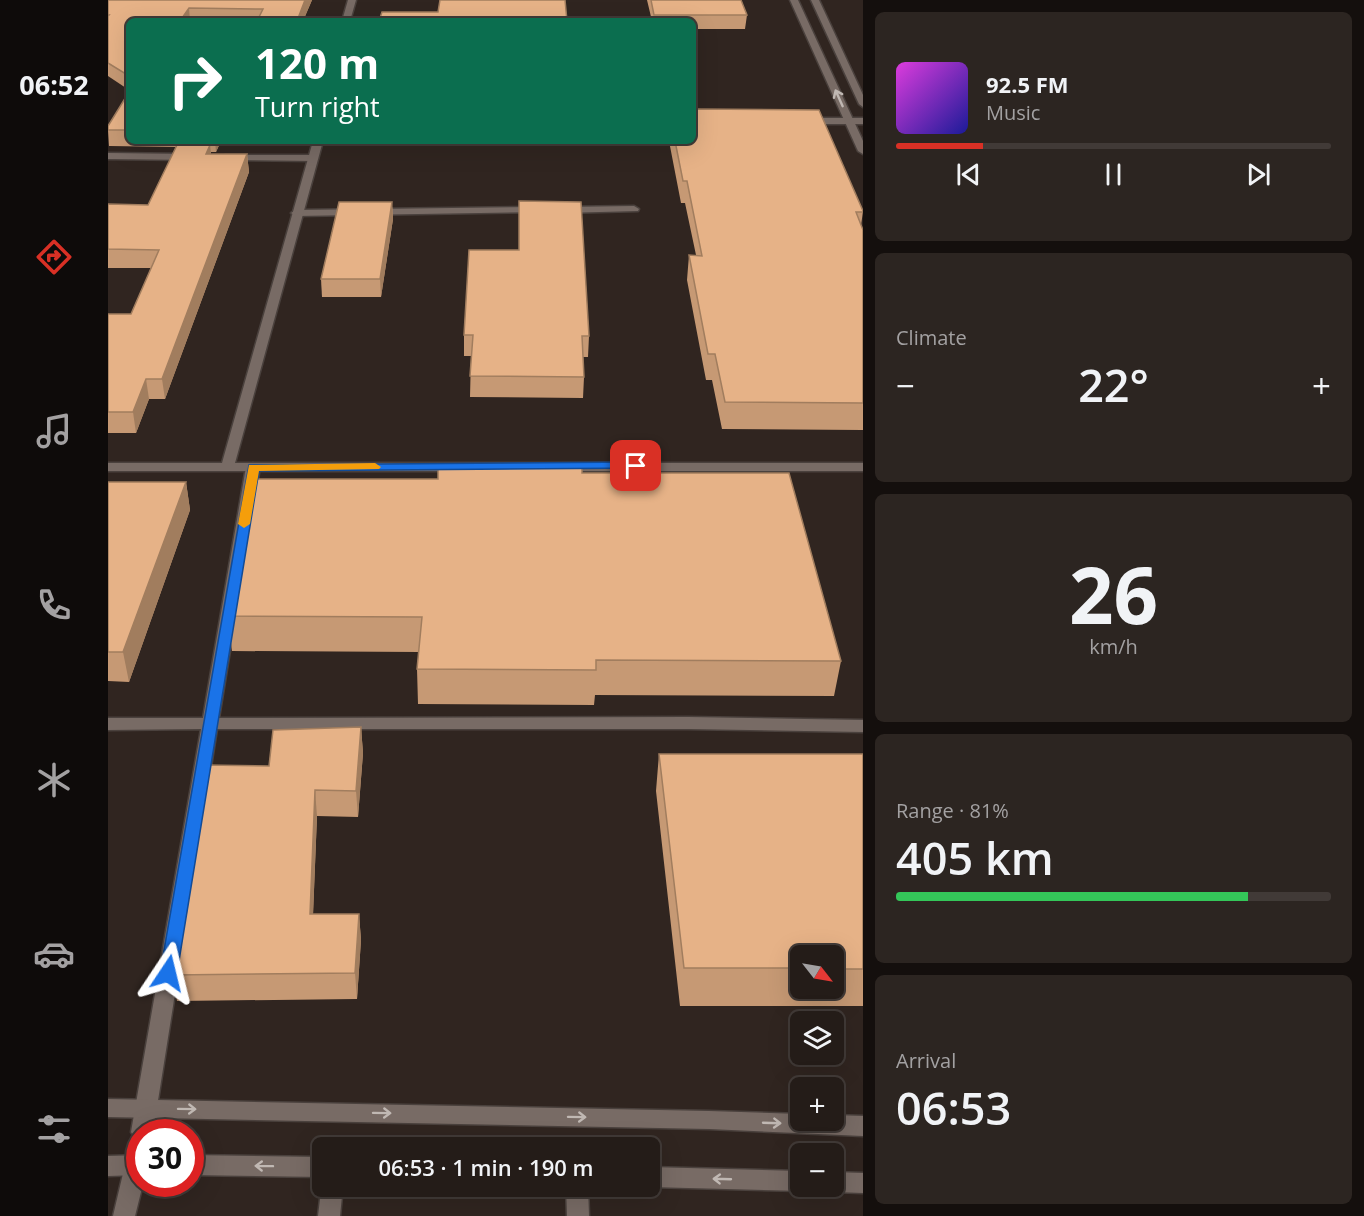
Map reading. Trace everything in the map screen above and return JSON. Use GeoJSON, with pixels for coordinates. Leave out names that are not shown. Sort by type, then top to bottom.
{"type":"FeatureCollection","features":[{"type":"Feature","properties":{"kind":"street"},"geometry":{"type":"LineString","coordinates":[[347,18],[352,0]]}},
{"type":"Feature","properties":{"kind":"street"},"geometry":{"type":"LineString","coordinates":[[794,0],[863,151]]}},
{"type":"Feature","properties":{"kind":"street"},"geometry":{"type":"LineString","coordinates":[[815,0],[863,104]]}},
{"type":"Feature","properties":{"kind":"street"},"geometry":{"type":"LineString","coordinates":[[789,122],[863,121]]}},
{"type":"Feature","properties":{"kind":"street"},"geometry":{"type":"LineString","coordinates":[[227,468],[296,213],[317,144]]}},
{"type":"Feature","properties":{"kind":"street"},"geometry":{"type":"LineString","coordinates":[[108,156],[199,157]]}},
{"type":"Feature","properties":{"kind":"street"},"geometry":{"type":"LineString","coordinates":[[222,157],[313,158]]}},
{"type":"Feature","properties":{"kind":"street"},"geometry":{"type":"LineString","coordinates":[[296,213],[634,209]]}},
{"type":"Feature","properties":{"kind":"street"},"geometry":{"type":"LineString","coordinates":[[108,467],[863,467]]}},
{"type":"Feature","properties":{"kind":"street"},"geometry":{"type":"LineString","coordinates":[[144,1119],[254,467]]}},
{"type":"Feature","properties":{"kind":"street"},"geometry":{"type":"LineString","coordinates":[[108,724],[688,723],[863,726]]}},
{"type":"Feature","properties":{"kind":"street"},"geometry":{"type":"LineString","coordinates":[[108,1108],[709,1120],[863,1126]]}},
{"type":"Feature","properties":{"kind":"street"},"geometry":{"type":"LineString","coordinates":[[108,1166],[126,1162]]}},
{"type":"Feature","properties":{"kind":"street"},"geometry":{"type":"LineString","coordinates":[[204,1165],[312,1167]]}},
{"type":"Feature","properties":{"kind":"street"},"geometry":{"type":"LineString","coordinates":[[660,1177],[790,1181]]}},
{"type":"Feature","properties":{"kind":"street"},"geometry":{"type":"LineString","coordinates":[[844,1182],[863,1183]]}},
{"type":"Feature","properties":{"kind":"street"},"geometry":{"type":"LineString","coordinates":[[124,1216],[129,1197]]}},
{"type":"Feature","properties":{"kind":"street"},"geometry":{"type":"LineString","coordinates":[[329,1216],[331,1197]]}},
{"type":"Feature","properties":{"kind":"street"},"geometry":{"type":"LineString","coordinates":[[577,1197],[578,1216]]}},
{"type":"Feature","properties":{"kind":"building"},"geometry":{"type":"Polygon","coordinates":[[[108,0],[305,0],[298,18],[258,18],[263,9],[189,8],[182,18],[126,18],[126,74],[108,63],[108,0]]]}},
{"type":"Feature","properties":{"kind":"building"},"geometry":{"type":"Polygon","coordinates":[[[440,0],[565,0],[567,18],[380,18],[382,12],[438,12],[440,0]]]}},
{"type":"Feature","properties":{"kind":"building"},"geometry":{"type":"Polygon","coordinates":[[[651,0],[741,0],[747,15],[654,15],[651,0]]]}},
{"type":"Feature","properties":{"kind":"building"},"geometry":{"type":"Polygon","coordinates":[[[126,97],[126,130],[108,130],[108,126],[126,97]]]}},
{"type":"Feature","properties":{"kind":"building"},"geometry":{"type":"Polygon","coordinates":[[[696,109],[819,110],[863,211],[856,212],[863,230],[863,403],[725,402],[715,354],[708,354],[689,255],[702,256],[687,181],[683,181],[676,144],[696,144],[696,109]]]}},
{"type":"Feature","properties":{"kind":"building"},"geometry":{"type":"Polygon","coordinates":[[[177,145],[210,145],[206,154],[247,154],[162,379],[146,379],[133,412],[108,412],[108,314],[131,314],[159,250],[108,249],[108,204],[148,205],[177,145]]]}},
{"type":"Feature","properties":{"kind":"building"},"geometry":{"type":"Polygon","coordinates":[[[519,201],[581,202],[589,336],[582,336],[584,377],[470,376],[473,335],[464,335],[469,250],[519,250],[519,201]]]}},
{"type":"Feature","properties":{"kind":"building"},"geometry":{"type":"Polygon","coordinates":[[[339,202],[392,202],[380,279],[321,279],[339,202]]]}},
{"type":"Feature","properties":{"kind":"building"},"geometry":{"type":"Polygon","coordinates":[[[438,468],[582,468],[582,473],[789,473],[841,661],[596,660],[596,670],[417,669],[422,617],[228,616],[256,479],[438,479],[438,468]]]}},
{"type":"Feature","properties":{"kind":"building"},"geometry":{"type":"Polygon","coordinates":[[[108,482],[186,482],[123,652],[108,652],[108,482]]]}},
{"type":"Feature","properties":{"kind":"building"},"geometry":{"type":"Polygon","coordinates":[[[361,727],[356,791],[315,790],[310,914],[359,914],[355,973],[172,975],[184,916],[186,916],[205,765],[269,766],[273,730],[361,727]]]}},
{"type":"Feature","properties":{"kind":"building"},"geometry":{"type":"Polygon","coordinates":[[[659,754],[863,754],[863,969],[844,969],[844,945],[790,945],[790,968],[684,968],[659,754]]]}},
{"type":"Feature","properties":{"kind":"slow traffic"},"geometry":{"type":"LineString","coordinates":[[244,524],[254,467],[375,467]]}},
{"type":"Feature","properties":{"kind":"route"},"geometry":{"type":"LineString","coordinates":[[168,973],[254,467],[636,466]]}}]}
